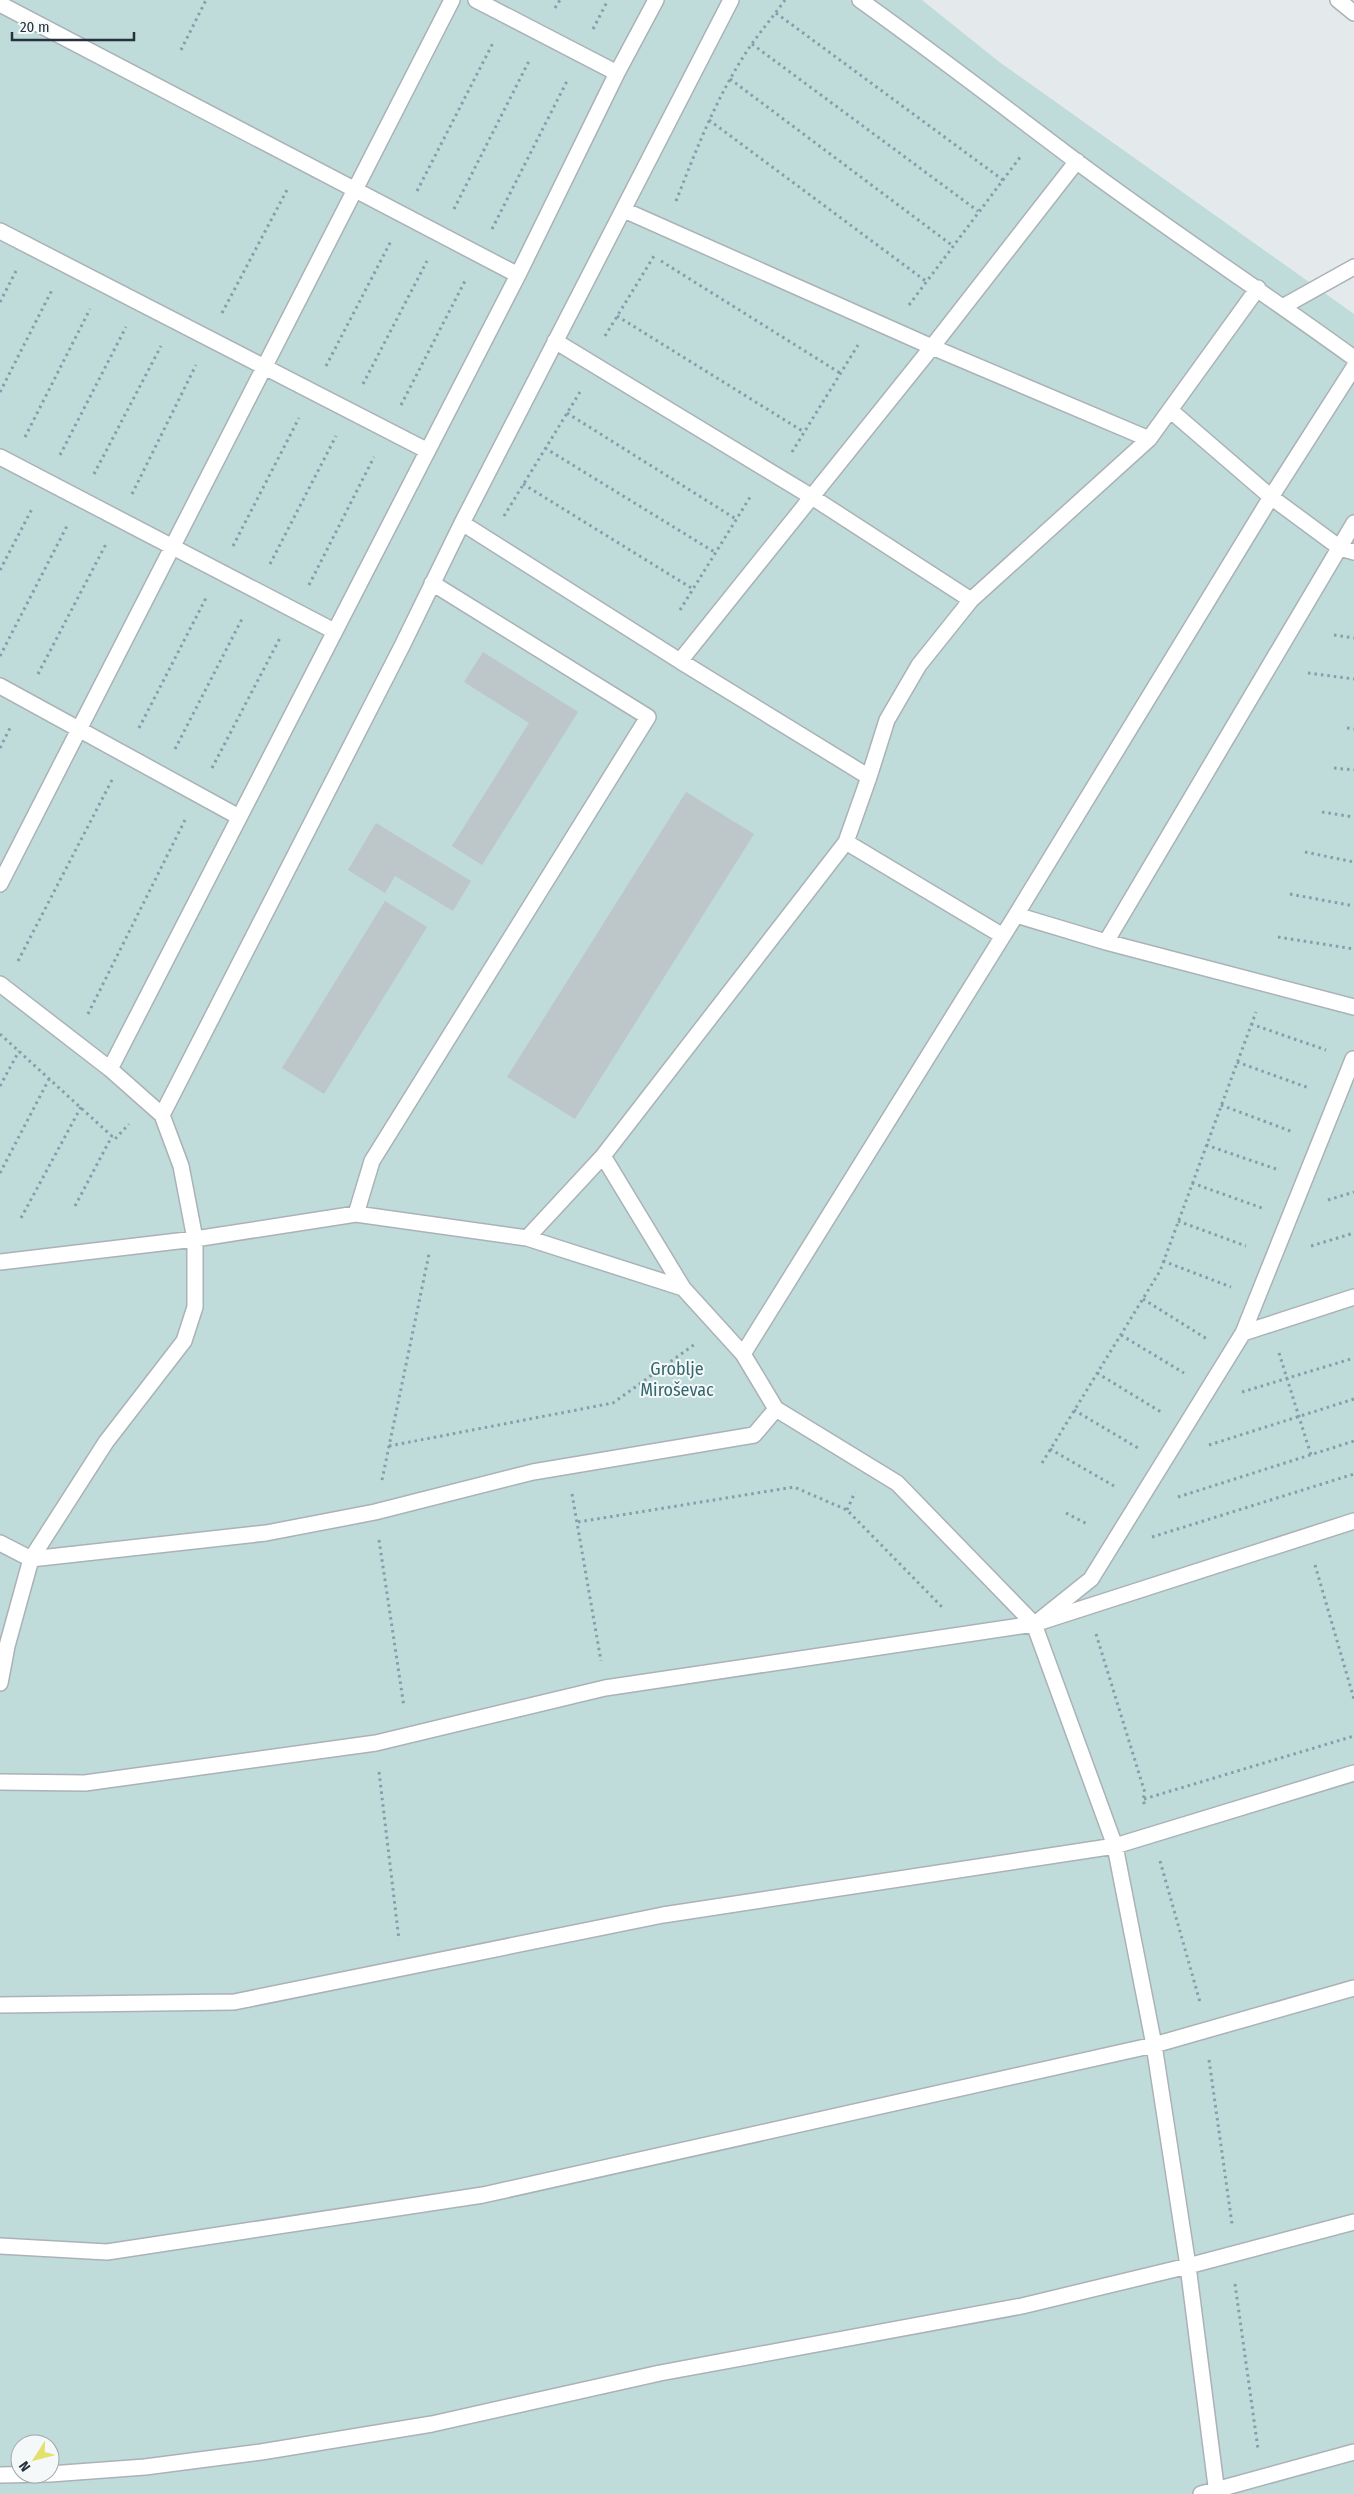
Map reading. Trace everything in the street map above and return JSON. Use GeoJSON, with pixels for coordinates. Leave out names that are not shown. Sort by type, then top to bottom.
{"type":"FeatureCollection","features":[{"type":"Feature","properties":{"kind":"street"},"geometry":{"type":"LineString","coordinates":[[0,884],[172,548],[263,365],[452,0]]}},
{"type":"Feature","properties":{"kind":"street"},"geometry":{"type":"LineString","coordinates":[[476,0],[617,73]]}},
{"type":"Feature","properties":{"kind":"street"},"geometry":{"type":"LineString","coordinates":[[110,1069],[426,450],[518,275],[617,73],[656,0]]}},
{"type":"Feature","properties":{"kind":"street"},"geometry":{"type":"LineString","coordinates":[[162,1115],[730,0]]}},
{"type":"Feature","properties":{"kind":"street"},"geometry":{"type":"LineString","coordinates":[[860,0],[962,73],[1077,161],[1284,306],[1354,358]]}},
{"type":"Feature","properties":{"kind":"street"},"geometry":{"type":"LineString","coordinates":[[1338,0],[1354,13]]}},
{"type":"Feature","properties":{"kind":"street"},"geometry":{"type":"LineString","coordinates":[[0,4],[355,188],[518,275]]}},
{"type":"Feature","properties":{"kind":"street"},"geometry":{"type":"LineString","coordinates":[[680,661],[932,347],[1077,161]]}},
{"type":"Feature","properties":{"kind":"street"},"geometry":{"type":"LineString","coordinates":[[624,210],[872,321],[1148,439]]}},
{"type":"Feature","properties":{"kind":"street"},"geometry":{"type":"LineString","coordinates":[[0,231],[426,450]]}},
{"type":"Feature","properties":{"kind":"street"},"geometry":{"type":"LineString","coordinates":[[1284,306],[1354,267]]}},
{"type":"Feature","properties":{"kind":"street"},"geometry":{"type":"LineString","coordinates":[[527,1238],[603,1156],[846,842],[887,720],[918,665],[971,600],[1148,439],[1258,288]]}},
{"type":"Feature","properties":{"kind":"street"},"geometry":{"type":"LineString","coordinates":[[555,341],[812,497],[971,600]]}},
{"type":"Feature","properties":{"kind":"street"},"geometry":{"type":"LineString","coordinates":[[743,1354],[1016,915],[1271,497],[1354,367]]}},
{"type":"Feature","properties":{"kind":"street"},"geometry":{"type":"LineString","coordinates":[[1170,410],[1271,497],[1347,550]]}},
{"type":"Feature","properties":{"kind":"street"},"geometry":{"type":"LineString","coordinates":[[6,460],[334,632]]}},
{"type":"Feature","properties":{"kind":"street"},"geometry":{"type":"LineString","coordinates":[[462,523],[680,661],[869,777]]}},
{"type":"Feature","properties":{"kind":"street"},"geometry":{"type":"LineString","coordinates":[[1106,942],[1347,550],[1354,523]]}},
{"type":"Feature","properties":{"kind":"street"},"geometry":{"type":"LineString","coordinates":[[356,1214],[372,1161],[648,717],[432,583]]}},
{"type":"Feature","properties":{"kind":"street"},"geometry":{"type":"LineString","coordinates":[[0,686],[239,817]]}},
{"type":"Feature","properties":{"kind":"street"},"geometry":{"type":"LineString","coordinates":[[846,842],[1003,936]]}},
{"type":"Feature","properties":{"kind":"street"},"geometry":{"type":"LineString","coordinates":[[1016,915],[1106,942],[1354,1007]]}},
{"type":"Feature","properties":{"kind":"street"},"geometry":{"type":"LineString","coordinates":[[0,1683],[7,1646],[31,1559],[106,1442],[184,1341],[195,1307],[195,1239],[181,1166],[162,1115],[110,1069],[2,986]]}},
{"type":"Feature","properties":{"kind":"street"},"geometry":{"type":"LineString","coordinates":[[1034,1624],[1091,1579],[1243,1333],[1354,1058]]}},
{"type":"Feature","properties":{"kind":"street"},"geometry":{"type":"LineString","coordinates":[[603,1156],[683,1288],[743,1354],[776,1409],[897,1483],[1034,1624],[1115,1846],[1154,2045],[1188,2266],[1217,2492]]}},
{"type":"Feature","properties":{"kind":"street"},"geometry":{"type":"LineString","coordinates":[[0,1262],[195,1239],[356,1214],[527,1238],[683,1288]]}},
{"type":"Feature","properties":{"kind":"street"},"geometry":{"type":"LineString","coordinates":[[1243,1333],[1354,1298]]}},
{"type":"Feature","properties":{"kind":"street"},"geometry":{"type":"LineString","coordinates":[[0,1543],[31,1559],[266,1533],[375,1512],[533,1472],[754,1435],[776,1409]]}},
{"type":"Feature","properties":{"kind":"street"},"geometry":{"type":"LineString","coordinates":[[0,1782],[85,1782],[376,1744],[605,1688],[1034,1624],[1354,1521]]}},
{"type":"Feature","properties":{"kind":"street"},"geometry":{"type":"LineString","coordinates":[[0,2005],[234,2002],[664,1915],[1115,1846],[1354,1773]]}},
{"type":"Feature","properties":{"kind":"street"},"geometry":{"type":"LineString","coordinates":[[0,2246],[107,2252],[483,2195],[1154,2045],[1354,1988]]}},
{"type":"Feature","properties":{"kind":"street"},"geometry":{"type":"LineString","coordinates":[[60,2473],[145,2468],[261,2452],[432,2424],[660,2373],[1022,2306],[1188,2266],[1354,2222]]}},
{"type":"Feature","properties":{"kind":"street"},"geometry":{"type":"LineString","coordinates":[[1201,2494],[1217,2492],[1354,2452]]}},
{"type":"Feature","properties":{"kind":"path"},"geometry":{"type":"LineString","coordinates":[[181,50],[206,0]]}},
{"type":"Feature","properties":{"kind":"path"},"geometry":{"type":"LineString","coordinates":[[74,1042],[198,794],[296,612],[608,0]]}},
{"type":"Feature","properties":{"kind":"path"},"geometry":{"type":"LineString","coordinates":[[489,540],[567,413],[617,316],[654,257],[668,230],[709,120],[730,79],[752,44],[785,0]]}},
{"type":"Feature","properties":{"kind":"path"},"geometry":{"type":"LineString","coordinates":[[776,12],[1003,180]]}},
{"type":"Feature","properties":{"kind":"path"},"geometry":{"type":"LineString","coordinates":[[752,44],[978,211]]}},
{"type":"Feature","properties":{"kind":"path"},"geometry":{"type":"LineString","coordinates":[[730,79],[953,246]]}},
{"type":"Feature","properties":{"kind":"path"},"geometry":{"type":"LineString","coordinates":[[709,120],[926,282]]}},
{"type":"Feature","properties":{"kind":"path"},"geometry":{"type":"LineString","coordinates":[[891,329],[1038,132]]}},
{"type":"Feature","properties":{"kind":"path"},"geometry":{"type":"LineString","coordinates":[[0,748],[119,520],[209,338],[302,161]]}},
{"type":"Feature","properties":{"kind":"path"},"geometry":{"type":"LineString","coordinates":[[654,257],[840,373]]}},
{"type":"Feature","properties":{"kind":"path"},"geometry":{"type":"LineString","coordinates":[[0,392],[65,264]]}},
{"type":"Feature","properties":{"kind":"path"},"geometry":{"type":"LineString","coordinates":[[6,460],[103,284]]}},
{"type":"Feature","properties":{"kind":"path"},"geometry":{"type":"LineString","coordinates":[[0,570],[139,302]]}},
{"type":"Feature","properties":{"kind":"path"},"geometry":{"type":"LineString","coordinates":[[617,316],[804,432]]}},
{"type":"Feature","properties":{"kind":"path"},"geometry":{"type":"LineString","coordinates":[[658,647],[736,519],[804,432],[872,321]]}},
{"type":"Feature","properties":{"kind":"path"},"geometry":{"type":"LineString","coordinates":[[567,413],[736,519]]}},
{"type":"Feature","properties":{"kind":"path"},"geometry":{"type":"LineString","coordinates":[[545,448],[716,553]]}},
{"type":"Feature","properties":{"kind":"path"},"geometry":{"type":"LineString","coordinates":[[523,484],[693,589]]}},
{"type":"Feature","properties":{"kind":"path"},"geometry":{"type":"LineString","coordinates":[[1334,635],[1354,638]]}},
{"type":"Feature","properties":{"kind":"path"},"geometry":{"type":"LineString","coordinates":[[1308,673],[1354,679]]}},
{"type":"Feature","properties":{"kind":"path"},"geometry":{"type":"LineString","coordinates":[[1347,728],[1354,729]]}},
{"type":"Feature","properties":{"kind":"path"},"geometry":{"type":"LineString","coordinates":[[2,986],[126,754]]}},
{"type":"Feature","properties":{"kind":"path"},"geometry":{"type":"LineString","coordinates":[[1334,768],[1354,770]]}},
{"type":"Feature","properties":{"kind":"path"},"geometry":{"type":"LineString","coordinates":[[1322,812],[1354,817]]}},
{"type":"Feature","properties":{"kind":"path"},"geometry":{"type":"LineString","coordinates":[[1305,852],[1354,862]]}},
{"type":"Feature","properties":{"kind":"path"},"geometry":{"type":"LineString","coordinates":[[1290,894],[1354,906]]}},
{"type":"Feature","properties":{"kind":"path"},"geometry":{"type":"LineString","coordinates":[[1278,937],[1354,949]]}},
{"type":"Feature","properties":{"kind":"path"},"geometry":{"type":"LineString","coordinates":[[1042,1463],[1160,1272],[1266,984]]}},
{"type":"Feature","properties":{"kind":"path"},"geometry":{"type":"LineString","coordinates":[[1251,1024],[1354,1058]]}},
{"type":"Feature","properties":{"kind":"path"},"geometry":{"type":"LineString","coordinates":[[0,1034],[116,1139],[148,1103]]}},
{"type":"Feature","properties":{"kind":"path"},"geometry":{"type":"LineString","coordinates":[[0,1086],[19,1051]]}},
{"type":"Feature","properties":{"kind":"path"},"geometry":{"type":"LineString","coordinates":[[1237,1062],[1338,1097]]}},
{"type":"Feature","properties":{"kind":"path"},"geometry":{"type":"LineString","coordinates":[[0,1173],[49,1079]]}},
{"type":"Feature","properties":{"kind":"path"},"geometry":{"type":"LineString","coordinates":[[1221,1105],[1320,1142]]}},
{"type":"Feature","properties":{"kind":"path"},"geometry":{"type":"LineString","coordinates":[[21,1218],[80,1107]]}},
{"type":"Feature","properties":{"kind":"path"},"geometry":{"type":"LineString","coordinates":[[75,1206],[112,1136]]}},
{"type":"Feature","properties":{"kind":"path"},"geometry":{"type":"LineString","coordinates":[[1206,1145],[1305,1179]]}},
{"type":"Feature","properties":{"kind":"path"},"geometry":{"type":"LineString","coordinates":[[1192,1183],[1289,1218]]}},
{"type":"Feature","properties":{"kind":"path"},"geometry":{"type":"LineString","coordinates":[[1163,1261],[1258,1297]]}},
{"type":"Feature","properties":{"kind":"path"},"geometry":{"type":"LineString","coordinates":[[1143,1299],[1231,1353]]}},
{"type":"Feature","properties":{"kind":"path"},"geometry":{"type":"LineString","coordinates":[[1270,1324],[1311,1455]]}},
{"type":"Feature","properties":{"kind":"path"},"geometry":{"type":"LineString","coordinates":[[389,1446],[613,1402],[719,1327]]}},
{"type":"Feature","properties":{"kind":"path"},"geometry":{"type":"LineString","coordinates":[[1097,1373],[1185,1426]]}},
{"type":"Feature","properties":{"kind":"path"},"geometry":{"type":"LineString","coordinates":[[1050,1449],[1149,1506],[1354,1442]]}},
{"type":"Feature","properties":{"kind":"path"},"geometry":{"type":"LineString","coordinates":[[567,1466],[605,1688]]}},
{"type":"Feature","properties":{"kind":"path"},"geometry":{"type":"LineString","coordinates":[[1066,1513],[1125,1545],[1354,1474]]}},
{"type":"Feature","properties":{"kind":"path"},"geometry":{"type":"LineString","coordinates":[[578,1522],[794,1487],[847,1510],[969,1635]]}},
{"type":"Feature","properties":{"kind":"path"},"geometry":{"type":"LineString","coordinates":[[1306,1536],[1354,1699]]}},
{"type":"Feature","properties":{"kind":"path"},"geometry":{"type":"LineString","coordinates":[[1143,1799],[1354,1736]]}},
{"type":"Feature","properties":{"kind":"path"},"geometry":{"type":"LineString","coordinates":[[376,1744],[402,1968]]}},
{"type":"Feature","properties":{"kind":"green space","name":"Groblje Miroševac"},"geometry":{"type":"Polygon","coordinates":[[[0,0],[922,0],[998,61],[1354,314],[1354,2494],[0,2494],[0,0]]]}},
{"type":"Feature","properties":{"kind":"building"},"geometry":{"type":"Polygon","coordinates":[[[483,652],[578,712],[482,865],[452,846],[529,723],[464,682],[483,652]]]}},
{"type":"Feature","properties":{"kind":"building"},"geometry":{"type":"Polygon","coordinates":[[[686,792],[754,834],[575,1119],[507,1077],[686,792]]]}},
{"type":"Feature","properties":{"kind":"building"},"geometry":{"type":"Polygon","coordinates":[[[376,823],[471,881],[453,911],[395,876],[385,893],[348,870],[376,823]]]}},
{"type":"Feature","properties":{"kind":"building"},"geometry":{"type":"Polygon","coordinates":[[[385,901],[427,927],[324,1094],[282,1068],[385,901]]]}}]}
